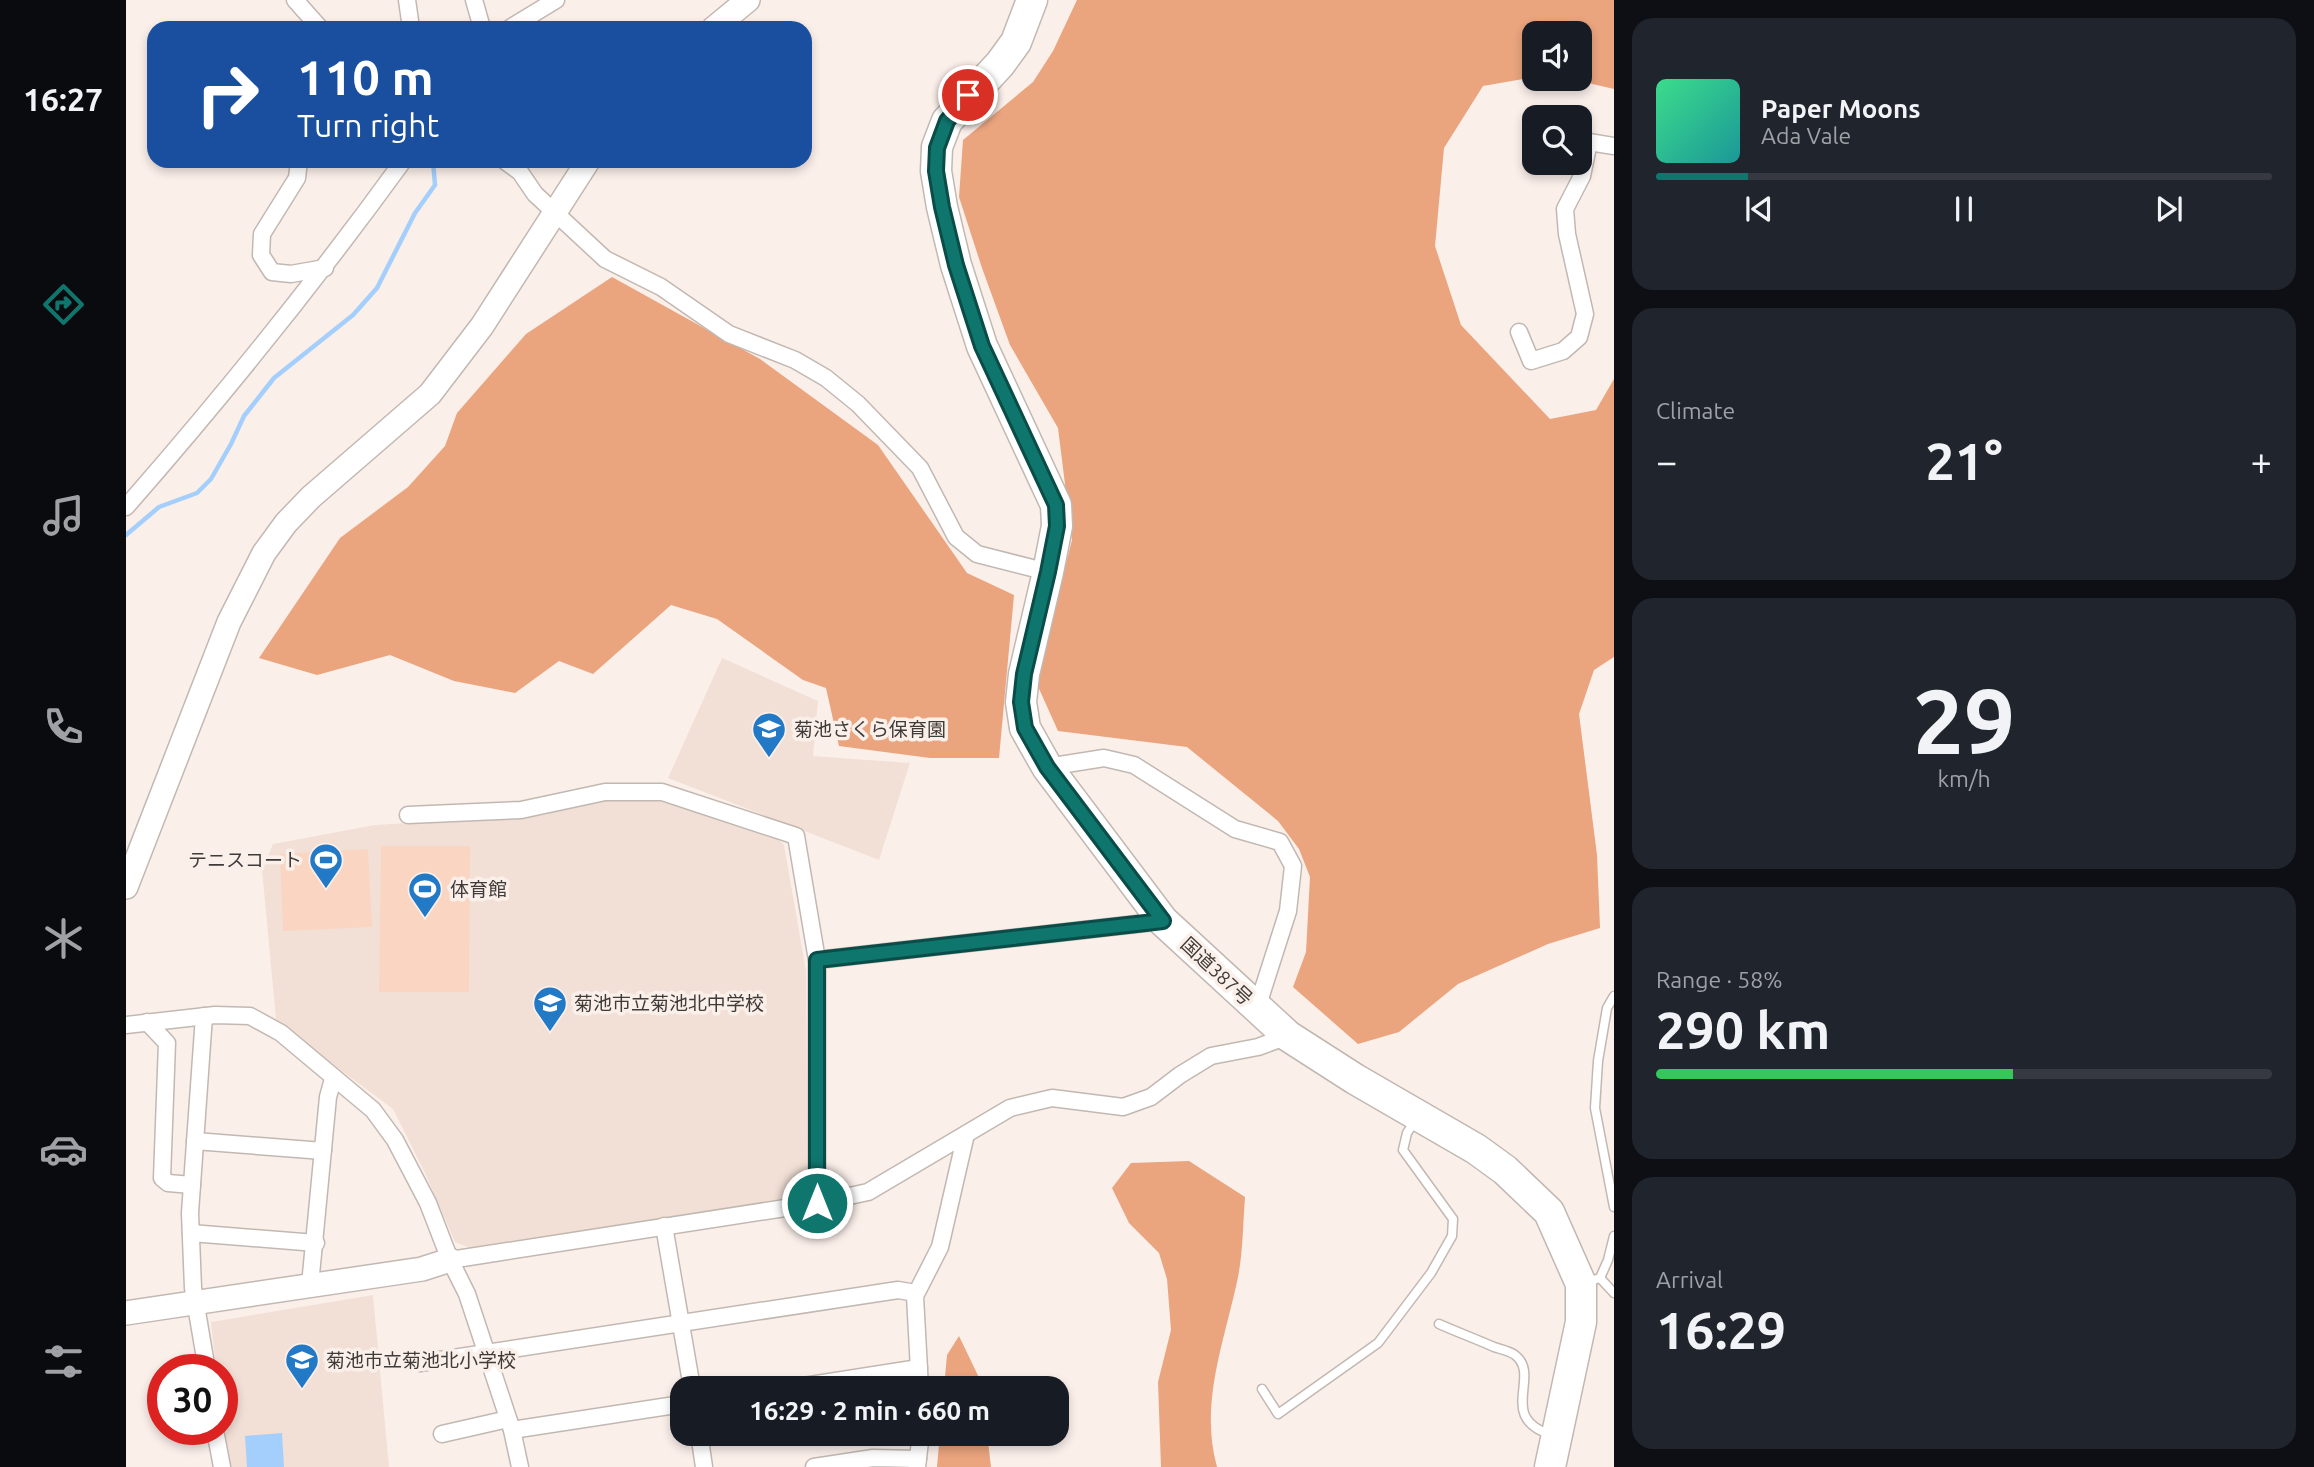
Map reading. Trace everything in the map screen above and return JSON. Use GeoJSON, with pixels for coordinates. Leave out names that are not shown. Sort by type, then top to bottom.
{"type":"FeatureCollection","features":[{"type":"Feature","properties":{"kind":"highway","name":"国道387号"},"geometry":{"type":"LineString","coordinates":[[1032,0],[1016,42],[1000,64],[947,121],[937,148],[936,171],[956,265],[982,346],[1056,505],[1057,526],[1024,674],[1021,702],[1025,728],[1047,767],[1163,921],[1257,1008],[1288,1035],[1354,1079],[1476,1149],[1505,1170],[1549,1212],[1590,1281],[1550,1467]]}},
{"type":"Feature","properties":{"kind":"street"},"geometry":{"type":"LineString","coordinates":[[295,0],[314,21]]}},
{"type":"Feature","properties":{"kind":"street"},"geometry":{"type":"LineString","coordinates":[[408,0],[410,21]]}},
{"type":"Feature","properties":{"kind":"street"},"geometry":{"type":"LineString","coordinates":[[474,0],[480,21]]}},
{"type":"Feature","properties":{"kind":"street"},"geometry":{"type":"LineString","coordinates":[[522,21],[556,0]]}},
{"type":"Feature","properties":{"kind":"street"},"geometry":{"type":"LineString","coordinates":[[722,21],[748,0]]}},
{"type":"Feature","properties":{"kind":"street"},"geometry":{"type":"LineString","coordinates":[[1519,332],[1531,361],[1563,351],[1579,338],[1585,314],[1567,234],[1565,209],[1582,176],[1589,142],[1614,146]]}},
{"type":"Feature","properties":{"kind":"street"},"geometry":{"type":"LineString","coordinates":[[298,168],[297,178],[262,234],[261,255],[272,272],[291,274],[325,268]]}},
{"type":"Feature","properties":{"kind":"street"},"geometry":{"type":"LineString","coordinates":[[126,507],[325,268],[397,168]]}},
{"type":"Feature","properties":{"kind":"street"},"geometry":{"type":"LineString","coordinates":[[515,168],[535,194],[605,260],[661,287],[729,334],[795,360],[826,378],[858,404],[920,468],[957,537],[977,554],[1048,572]]}},
{"type":"Feature","properties":{"kind":"street"},"geometry":{"type":"LineString","coordinates":[[126,887],[229,622],[264,553],[286,523],[311,497],[430,394],[482,326],[583,168]]}},
{"type":"Feature","properties":{"kind":"street"},"geometry":{"type":"LineString","coordinates":[[1047,767],[1104,758],[1134,765],[1235,828],[1280,842],[1293,866],[1288,911],[1257,1008]]}},
{"type":"Feature","properties":{"kind":"street"},"geometry":{"type":"LineString","coordinates":[[408,814],[521,810],[605,792],[662,792],[796,836],[817,960],[817,1203]]}},
{"type":"Feature","properties":{"kind":"street"},"geometry":{"type":"LineString","coordinates":[[817,960],[1163,921]]}},
{"type":"Feature","properties":{"kind":"street"},"geometry":{"type":"LineString","coordinates":[[204,1016],[191,1234],[195,1302],[204,1354]]}},
{"type":"Feature","properties":{"kind":"street"},"geometry":{"type":"LineString","coordinates":[[126,1025],[204,1016],[250,1016],[281,1033],[373,1110],[395,1140],[428,1203],[450,1260],[467,1294],[510,1424],[520,1467]]}},
{"type":"Feature","properties":{"kind":"street"},"geometry":{"type":"LineString","coordinates":[[147,1022],[167,1043],[162,1178],[168,1183],[192,1185]]}},
{"type":"Feature","properties":{"kind":"street"},"geometry":{"type":"LineString","coordinates":[[126,1313],[422,1269],[450,1260],[817,1203],[869,1192],[1010,1108],[1052,1098],[1123,1107],[1151,1097],[1211,1056],[1258,1047],[1288,1035]]}},
{"type":"Feature","properties":{"kind":"street"},"geometry":{"type":"LineString","coordinates":[[310,1285],[328,1097],[333,1079]]}},
{"type":"Feature","properties":{"kind":"street"},"geometry":{"type":"LineString","coordinates":[[919,1376],[916,1293],[940,1247],[966,1134]]}},
{"type":"Feature","properties":{"kind":"street"},"geometry":{"type":"LineString","coordinates":[[195,1141],[323,1151]]}},
{"type":"Feature","properties":{"kind":"street"},"geometry":{"type":"LineString","coordinates":[[664,1226],[690,1376]]}},
{"type":"Feature","properties":{"kind":"street"},"geometry":{"type":"LineString","coordinates":[[191,1234],[316,1243]]}},
{"type":"Feature","properties":{"kind":"street"},"geometry":{"type":"LineString","coordinates":[[420,1363],[898,1290],[916,1293]]}},
{"type":"Feature","properties":{"kind":"street"},"geometry":{"type":"LineString","coordinates":[[868,1376],[919,1368]]}},
{"type":"Feature","properties":{"kind":"street"},"geometry":{"type":"LineString","coordinates":[[442,1434],[670,1405]]}},
{"type":"Feature","properties":{"kind":"street"},"geometry":{"type":"LineString","coordinates":[[218,1445],[222,1467]]}},
{"type":"Feature","properties":{"kind":"street"},"geometry":{"type":"LineString","coordinates":[[701,1446],[704,1467]]}},
{"type":"Feature","properties":{"kind":"street"},"geometry":{"type":"LineString","coordinates":[[814,1467],[873,1458],[917,1463]]}},
{"type":"Feature","properties":{"kind":"lane"},"geometry":{"type":"LineString","coordinates":[[1614,996],[1607,1008],[1598,1061],[1595,1108],[1614,1207]]}},
{"type":"Feature","properties":{"kind":"lane"},"geometry":{"type":"LineString","coordinates":[[1262,1389],[1278,1414],[1378,1343],[1432,1273],[1452,1236],[1453,1219],[1403,1150],[1407,1133],[1419,1116]]}},
{"type":"Feature","properties":{"kind":"lane"},"geometry":{"type":"LineString","coordinates":[[1614,1236],[1608,1260],[1590,1281],[1614,1293]]}},
{"type":"Feature","properties":{"kind":"lane"},"geometry":{"type":"LineString","coordinates":[[1439,1324],[1516,1356],[1523,1370],[1522,1409],[1527,1422],[1538,1431],[1555,1436]]}},
{"type":"Feature","properties":{"kind":"shaded area"},"geometry":{"type":"Polygon","coordinates":[[[1077,0],[1614,0],[1614,89],[1592,84],[1592,21],[1522,21],[1522,79],[1483,86],[1444,148],[1435,246],[1461,325],[1550,419],[1596,410],[1614,379],[1614,657],[1594,670],[1579,714],[1597,855],[1600,928],[1548,944],[1458,984],[1399,1032],[1358,1044],[1293,987],[1306,952],[1310,877],[1299,849],[1278,821],[1187,747],[1058,731],[1036,682],[1072,540],[1058,428],[1010,345],[959,197],[963,140],[1033,82],[1053,51],[1077,0]]]}},
{"type":"Feature","properties":{"kind":"shaded area"},"geometry":{"type":"Polygon","coordinates":[[[612,277],[760,359],[878,445],[967,573],[1014,595],[999,758],[930,758],[839,746],[826,688],[803,680],[717,619],[671,605],[593,674],[559,661],[515,693],[454,681],[390,655],[317,675],[259,658],[340,538],[408,487],[445,446],[457,413],[526,334],[612,277]]]}},
{"type":"Feature","properties":{"kind":"shaded area","name":"菊池さくら保育園"},"geometry":{"type":"Polygon","coordinates":[[[722,658],[818,701],[813,756],[910,763],[879,860],[668,778],[722,658]]]}},
{"type":"Feature","properties":{"kind":"shaded area","name":"菊池市立菊池北中学校"},"geometry":{"type":"Polygon","coordinates":[[[597,801],[658,801],[776,837],[784,845],[806,971],[808,1195],[470,1248],[455,1242],[393,1109],[276,1019],[262,870],[273,844],[375,825],[544,815],[597,801]]]}},
{"type":"Feature","properties":{"kind":"shaded area","name":"体育館"},"geometry":{"type":"Polygon","coordinates":[[[381,846],[470,846],[469,992],[379,992],[381,846]]]}},
{"type":"Feature","properties":{"kind":"shaded area","name":"テニスコート"},"geometry":{"type":"Polygon","coordinates":[[[368,849],[372,927],[283,931],[280,854],[368,849]]]}},
{"type":"Feature","properties":{"kind":"shaded area"},"geometry":{"type":"Polygon","coordinates":[[[1189,1161],[1245,1197],[1242,1248],[1212,1395],[1212,1443],[1217,1467],[1161,1467],[1158,1382],[1171,1330],[1167,1279],[1159,1253],[1129,1223],[1112,1188],[1131,1163],[1189,1161]]]}},
{"type":"Feature","properties":{"kind":"shaded area","name":"菊池市立菊池北小学校"},"geometry":{"type":"Polygon","coordinates":[[[373,1295],[389,1467],[227,1467],[226,1445],[238,1445],[238,1354],[214,1354],[211,1322],[373,1295]]]}},
{"type":"Feature","properties":{"kind":"shaded area"},"geometry":{"type":"Polygon","coordinates":[[[959,1336],[978,1376],[945,1376],[947,1355],[959,1336]]]}},
{"type":"Feature","properties":{"kind":"shaded area"},"geometry":{"type":"Polygon","coordinates":[[[939,1446],[989,1446],[991,1467],[937,1467],[939,1446]]]}},
{"type":"Feature","properties":{"kind":"water"},"geometry":{"type":"Polygon","coordinates":[[[282,1433],[284,1467],[247,1467],[245,1436],[282,1433]]]}},
{"type":"Feature","properties":{"kind":"waterway"},"geometry":{"type":"LineString","coordinates":[[126,535],[159,507],[197,493],[211,479],[244,416],[274,378],[353,315],[377,288],[415,213],[435,185],[434,168]]}},
{"type":"Feature","properties":{"kind":"place","name":"菊池さくら保育園"},"geometry":{"type":"Point","coordinates":[769,759]}},
{"type":"Feature","properties":{"kind":"place","name":"テニスコート"},"geometry":{"type":"Point","coordinates":[326,890]}},
{"type":"Feature","properties":{"kind":"place","name":"体育館"},"geometry":{"type":"Point","coordinates":[425,919]}},
{"type":"Feature","properties":{"kind":"place","name":"菊池市立菊池北中学校"},"geometry":{"type":"Point","coordinates":[550,1033]}},
{"type":"Feature","properties":{"kind":"place","name":"菊池市立菊池北小学校"},"geometry":{"type":"Point","coordinates":[302,1390]}},
{"type":"Feature","properties":{"kind":"route"},"geometry":{"type":"LineString","coordinates":[[817,1203],[817,960],[1163,921],[1047,767],[1025,728],[1021,702],[1024,674],[1057,526],[1056,505],[982,346],[956,265],[942,207],[936,171],[937,148],[947,121],[968,95]]}}]}
